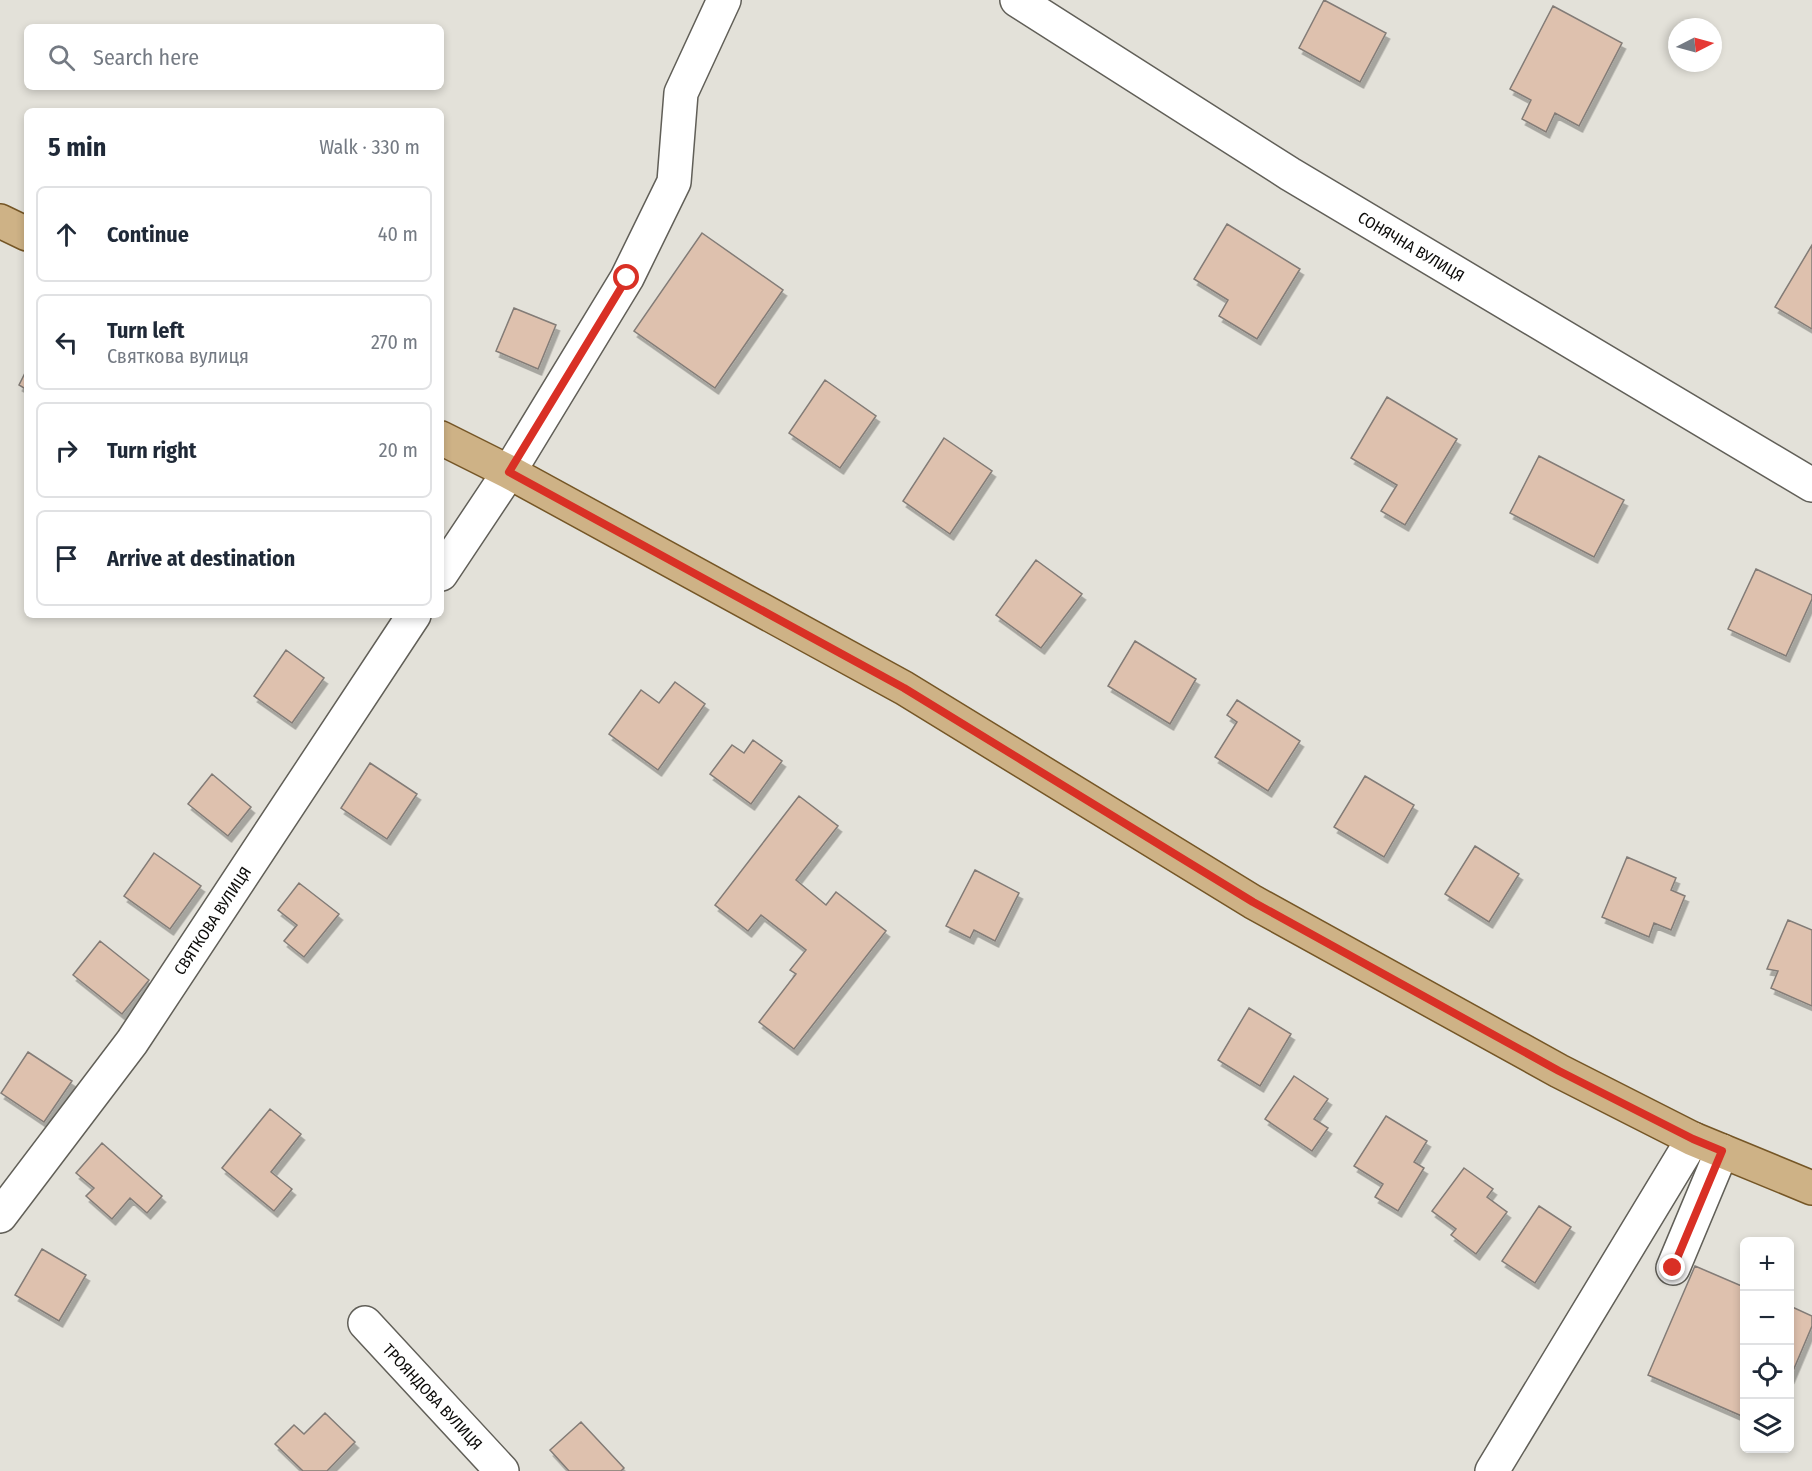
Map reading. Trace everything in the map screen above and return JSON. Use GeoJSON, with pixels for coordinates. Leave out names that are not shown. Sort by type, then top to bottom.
{"type":"FeatureCollection","features":[{"type":"Feature","properties":{"kind":"main road"},"geometry":{"type":"LineString","coordinates":[[0,221],[24,233]]}},
{"type":"Feature","properties":{"kind":"main road"},"geometry":{"type":"LineString","coordinates":[[444,440],[509,472],[904,688],[1253,902],[1559,1071],[1707,1145],[1812,1188]]}},
{"type":"Feature","properties":{"kind":"street"},"geometry":{"type":"LineString","coordinates":[[444,570],[509,472],[627,278],[674,182],[681,93],[724,0]]}},
{"type":"Feature","properties":{"kind":"street","name":"СОНЯЧНА ВУЛИЦЯ"},"geometry":{"type":"LineString","coordinates":[[1017,0],[1290,174],[1812,485]]}},
{"type":"Feature","properties":{"kind":"street","name":"СВЯТКОВА ВУЛИЦЯ"},"geometry":{"type":"LineString","coordinates":[[0,1216],[132,1042],[412,618]]}},
{"type":"Feature","properties":{"kind":"street"},"geometry":{"type":"LineString","coordinates":[[1673,1268],[1707,1145]]}},
{"type":"Feature","properties":{"kind":"street"},"geometry":{"type":"LineString","coordinates":[[1492,1471],[1707,1145]]}},
{"type":"Feature","properties":{"kind":"street","name":"ТРОЯНДОВА ВУЛИЦЯ"},"geometry":{"type":"LineString","coordinates":[[365,1323],[502,1471]]}},
{"type":"Feature","properties":{"kind":"building"},"geometry":{"type":"Polygon","coordinates":[[[1324,0],[1386,33],[1360,82],[1299,48],[1324,0]]]}},
{"type":"Feature","properties":{"kind":"building"},"geometry":{"type":"Polygon","coordinates":[[[1553,6],[1622,43],[1579,126],[1555,113],[1546,132],[1522,119],[1531,100],[1510,89],[1553,6]]]}},
{"type":"Feature","properties":{"kind":"building"},"geometry":{"type":"Polygon","coordinates":[[[1227,224],[1300,269],[1257,339],[1219,316],[1228,300],[1194,279],[1227,224]]]}},
{"type":"Feature","properties":{"kind":"building"},"geometry":{"type":"Polygon","coordinates":[[[702,233],[783,290],[715,388],[634,331],[702,233]]]}},
{"type":"Feature","properties":{"kind":"building"},"geometry":{"type":"Polygon","coordinates":[[[1812,245],[1812,329],[1775,307],[1812,245]]]}},
{"type":"Feature","properties":{"kind":"building"},"geometry":{"type":"Polygon","coordinates":[[[514,308],[556,325],[538,369],[496,351],[514,308]]]}},
{"type":"Feature","properties":{"kind":"building"},"geometry":{"type":"Polygon","coordinates":[[[24,375],[24,388],[19,385],[24,375]]]}},
{"type":"Feature","properties":{"kind":"building"},"geometry":{"type":"Polygon","coordinates":[[[825,380],[876,416],[840,468],[789,433],[825,380]]]}},
{"type":"Feature","properties":{"kind":"building"},"geometry":{"type":"Polygon","coordinates":[[[1387,397],[1457,439],[1405,525],[1381,511],[1397,485],[1351,458],[1387,397]]]}},
{"type":"Feature","properties":{"kind":"building"},"geometry":{"type":"Polygon","coordinates":[[[944,438],[992,471],[950,534],[903,501],[944,438]]]}},
{"type":"Feature","properties":{"kind":"building"},"geometry":{"type":"Polygon","coordinates":[[[1539,456],[1624,500],[1594,557],[1510,513],[1539,456]]]}},
{"type":"Feature","properties":{"kind":"building"},"geometry":{"type":"Polygon","coordinates":[[[1036,560],[1082,594],[1041,648],[996,615],[1036,560]]]}},
{"type":"Feature","properties":{"kind":"building"},"geometry":{"type":"Polygon","coordinates":[[[1756,569],[1812,595],[1786,656],[1728,629],[1756,569]]]}},
{"type":"Feature","properties":{"kind":"building"},"geometry":{"type":"Polygon","coordinates":[[[1135,641],[1196,679],[1170,724],[1108,686],[1135,641]]]}},
{"type":"Feature","properties":{"kind":"building"},"geometry":{"type":"Polygon","coordinates":[[[286,650],[324,678],[292,723],[254,696],[286,650]]]}},
{"type":"Feature","properties":{"kind":"building"},"geometry":{"type":"Polygon","coordinates":[[[675,682],[705,704],[658,770],[609,734],[641,690],[659,703],[675,682]]]}},
{"type":"Feature","properties":{"kind":"building"},"geometry":{"type":"Polygon","coordinates":[[[1237,700],[1300,741],[1268,791],[1215,757],[1237,722],[1227,715],[1237,700]]]}},
{"type":"Feature","properties":{"kind":"building"},"geometry":{"type":"Polygon","coordinates":[[[753,740],[782,761],[751,804],[710,774],[732,745],[744,753],[753,740]]]}},
{"type":"Feature","properties":{"kind":"building"},"geometry":{"type":"Polygon","coordinates":[[[370,763],[417,794],[387,839],[341,808],[370,763]]]}},
{"type":"Feature","properties":{"kind":"building"},"geometry":{"type":"Polygon","coordinates":[[[212,774],[251,807],[228,836],[188,804],[212,774]]]}},
{"type":"Feature","properties":{"kind":"building"},"geometry":{"type":"Polygon","coordinates":[[[1365,776],[1414,805],[1384,857],[1334,827],[1365,776]]]}},
{"type":"Feature","properties":{"kind":"building"},"geometry":{"type":"Polygon","coordinates":[[[799,796],[838,826],[796,880],[826,905],[836,892],[886,931],[794,1049],[759,1022],[796,974],[790,970],[806,950],[761,915],[748,931],[715,905],[799,796]]]}},
{"type":"Feature","properties":{"kind":"building"},"geometry":{"type":"Polygon","coordinates":[[[1475,846],[1519,874],[1489,922],[1445,894],[1475,846]]]}},
{"type":"Feature","properties":{"kind":"building"},"geometry":{"type":"Polygon","coordinates":[[[154,853],[201,886],[170,929],[124,896],[154,853]]]}},
{"type":"Feature","properties":{"kind":"building"},"geometry":{"type":"Polygon","coordinates":[[[1627,857],[1676,878],[1671,890],[1685,896],[1671,930],[1654,923],[1649,937],[1602,917],[1627,857]]]}},
{"type":"Feature","properties":{"kind":"building"},"geometry":{"type":"Polygon","coordinates":[[[975,870],[1019,893],[995,941],[974,930],[970,938],[946,926],[975,870]]]}},
{"type":"Feature","properties":{"kind":"building"},"geometry":{"type":"Polygon","coordinates":[[[299,883],[339,914],[304,957],[284,941],[297,925],[278,910],[299,883]]]}},
{"type":"Feature","properties":{"kind":"building"},"geometry":{"type":"Polygon","coordinates":[[[1788,920],[1812,930],[1812,1006],[1771,988],[1778,971],[1767,969],[1788,920]]]}},
{"type":"Feature","properties":{"kind":"building"},"geometry":{"type":"Polygon","coordinates":[[[100,941],[149,980],[122,1014],[73,975],[100,941]]]}},
{"type":"Feature","properties":{"kind":"building"},"geometry":{"type":"Polygon","coordinates":[[[1249,1008],[1291,1034],[1260,1086],[1218,1060],[1249,1008]]]}},
{"type":"Feature","properties":{"kind":"building"},"geometry":{"type":"Polygon","coordinates":[[[28,1052],[72,1081],[44,1122],[1,1093],[28,1052]]]}},
{"type":"Feature","properties":{"kind":"building"},"geometry":{"type":"Polygon","coordinates":[[[1294,1076],[1328,1099],[1314,1119],[1328,1128],[1312,1151],[1265,1119],[1294,1076]]]}},
{"type":"Feature","properties":{"kind":"building"},"geometry":{"type":"Polygon","coordinates":[[[270,1109],[301,1134],[271,1172],[292,1189],[274,1211],[222,1168],[270,1109]]]}},
{"type":"Feature","properties":{"kind":"building"},"geometry":{"type":"Polygon","coordinates":[[[1386,1116],[1427,1141],[1414,1162],[1424,1168],[1398,1211],[1375,1197],[1383,1184],[1354,1166],[1386,1116]]]}},
{"type":"Feature","properties":{"kind":"building"},"geometry":{"type":"Polygon","coordinates":[[[102,1143],[162,1196],[147,1213],[130,1198],[112,1219],[86,1196],[94,1188],[76,1173],[102,1143]]]}},
{"type":"Feature","properties":{"kind":"building"},"geometry":{"type":"Polygon","coordinates":[[[1464,1168],[1493,1189],[1487,1197],[1507,1212],[1476,1254],[1451,1235],[1456,1229],[1432,1211],[1464,1168]]]}},
{"type":"Feature","properties":{"kind":"building"},"geometry":{"type":"Polygon","coordinates":[[[1539,1206],[1571,1227],[1535,1283],[1502,1261],[1539,1206]]]}},
{"type":"Feature","properties":{"kind":"building"},"geometry":{"type":"Polygon","coordinates":[[[42,1249],[86,1275],[59,1321],[15,1295],[42,1249]]]}},
{"type":"Feature","properties":{"kind":"building"},"geometry":{"type":"Polygon","coordinates":[[[1695,1266],[1740,1285],[1740,1415],[1648,1375],[1695,1266]]]}},
{"type":"Feature","properties":{"kind":"building"},"geometry":{"type":"Polygon","coordinates":[[[1794,1308],[1812,1316],[1812,1326],[1794,1369],[1794,1308]]]}},
{"type":"Feature","properties":{"kind":"building"},"geometry":{"type":"Polygon","coordinates":[[[325,1413],[355,1442],[327,1471],[303,1471],[275,1444],[294,1425],[304,1434],[325,1413]]]}},
{"type":"Feature","properties":{"kind":"building"},"geometry":{"type":"Polygon","coordinates":[[[581,1422],[624,1468],[621,1471],[569,1471],[550,1450],[581,1422]]]}},
{"type":"Feature","properties":{"kind":"route"},"geometry":{"type":"LineString","coordinates":[[627,278],[509,472],[904,688],[1253,902],[1559,1071],[1693,1139],[1722,1151],[1673,1268]]}}]}
